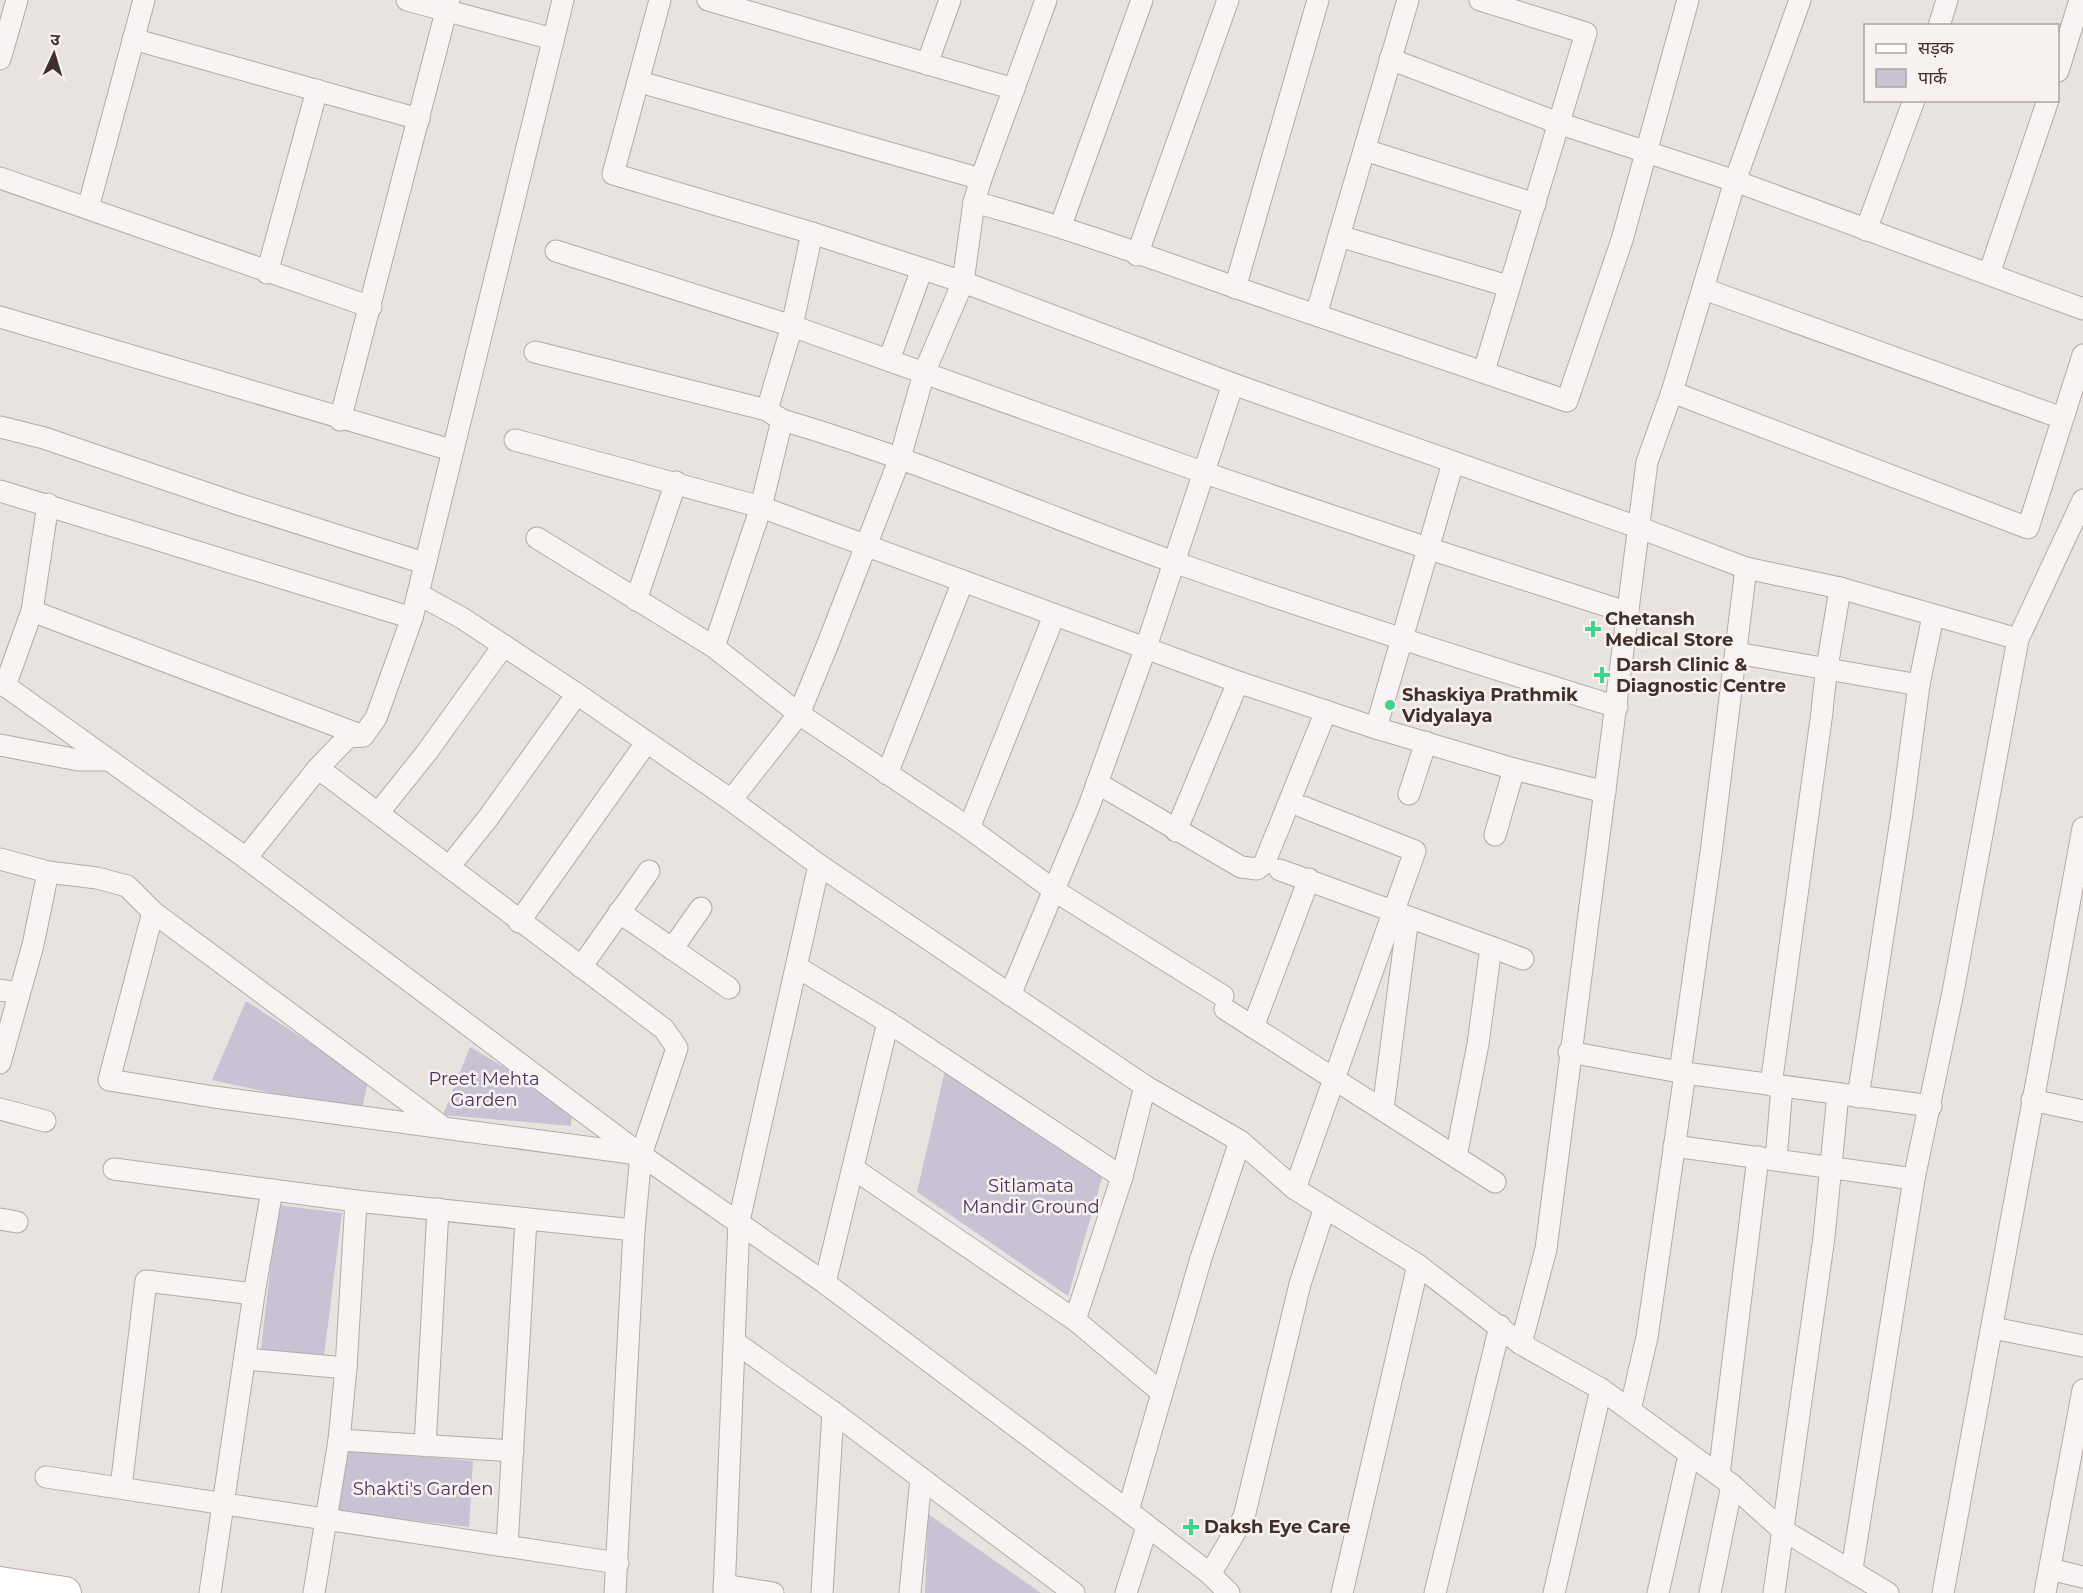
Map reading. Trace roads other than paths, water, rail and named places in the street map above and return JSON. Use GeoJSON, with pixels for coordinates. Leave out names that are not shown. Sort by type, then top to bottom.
{"type":"FeatureCollection","features":[{"type":"Feature","properties":{"kind":"main road"},"geometry":{"type":"LineString","coordinates":[[0,1582],[65,1593]]}},
{"type":"Feature","properties":{"kind":"street"},"geometry":{"type":"LineString","coordinates":[[0,59],[17,0]]}},
{"type":"Feature","properties":{"kind":"street"},"geometry":{"type":"LineString","coordinates":[[88,208],[144,0]]}},
{"type":"Feature","properties":{"kind":"street"},"geometry":{"type":"LineString","coordinates":[[407,0],[448,6],[553,39]]}},
{"type":"Feature","properties":{"kind":"street"},"geometry":{"type":"LineString","coordinates":[[363,736],[376,718],[412,618],[451,450],[564,0]]}},
{"type":"Feature","properties":{"kind":"street"},"geometry":{"type":"LineString","coordinates":[[660,0],[640,82],[613,174],[812,233],[963,282],[1233,384],[1640,528],[1746,568],[1840,588],[2018,639]]}},
{"type":"Feature","properties":{"kind":"street"},"geometry":{"type":"LineString","coordinates":[[708,0],[1014,89]]}},
{"type":"Feature","properties":{"kind":"street"},"geometry":{"type":"LineString","coordinates":[[927,64],[950,0]]}},
{"type":"Feature","properties":{"kind":"street"},"geometry":{"type":"LineString","coordinates":[[731,800],[799,714],[866,545],[900,458],[924,373],[963,282],[974,202],[981,178],[1046,0]]}},
{"type":"Feature","properties":{"kind":"street"},"geometry":{"type":"LineString","coordinates":[[1061,225],[1142,0]]}},
{"type":"Feature","properties":{"kind":"street"},"geometry":{"type":"LineString","coordinates":[[1137,255],[1228,0]]}},
{"type":"Feature","properties":{"kind":"street"},"geometry":{"type":"LineString","coordinates":[[1235,288],[1318,0]]}},
{"type":"Feature","properties":{"kind":"street"},"geometry":{"type":"LineString","coordinates":[[1316,315],[1408,0]]}},
{"type":"Feature","properties":{"kind":"street"},"geometry":{"type":"LineString","coordinates":[[1480,0],[1587,33],[1508,286],[1484,371]]}},
{"type":"Feature","properties":{"kind":"street"},"geometry":{"type":"LineString","coordinates":[[974,202],[1061,225],[1137,255],[1567,401],[1622,240],[1688,0]]}},
{"type":"Feature","properties":{"kind":"street"},"geometry":{"type":"LineString","coordinates":[[1521,1344],[1546,1249],[1569,1052],[1617,707],[1647,462],[1672,392],[1735,181],[1800,0]]}},
{"type":"Feature","properties":{"kind":"street"},"geometry":{"type":"LineString","coordinates":[[1940,24],[1947,0]]}},
{"type":"Feature","properties":{"kind":"street"},"geometry":{"type":"LineString","coordinates":[[2059,68],[2080,0]]}},
{"type":"Feature","properties":{"kind":"street"},"geometry":{"type":"LineString","coordinates":[[340,420],[448,6]]}},
{"type":"Feature","properties":{"kind":"street"},"geometry":{"type":"LineString","coordinates":[[133,39],[419,119]]}},
{"type":"Feature","properties":{"kind":"street"},"geometry":{"type":"LineString","coordinates":[[1390,59],[1558,123],[1735,181],[2083,309]]}},
{"type":"Feature","properties":{"kind":"street"},"geometry":{"type":"LineString","coordinates":[[640,82],[981,178]]}},
{"type":"Feature","properties":{"kind":"street"},"geometry":{"type":"LineString","coordinates":[[267,273],[317,90]]}},
{"type":"Feature","properties":{"kind":"street"},"geometry":{"type":"LineString","coordinates":[[1866,230],[1913,102]]}},
{"type":"Feature","properties":{"kind":"street"},"geometry":{"type":"LineString","coordinates":[[1989,274],[2047,102]]}},
{"type":"Feature","properties":{"kind":"street"},"geometry":{"type":"LineString","coordinates":[[1365,150],[1535,204]]}},
{"type":"Feature","properties":{"kind":"street"},"geometry":{"type":"LineString","coordinates":[[0,178],[267,273],[371,307]]}},
{"type":"Feature","properties":{"kind":"street"},"geometry":{"type":"LineString","coordinates":[[714,647],[761,507],[775,415],[812,233]]}},
{"type":"Feature","properties":{"kind":"street"},"geometry":{"type":"LineString","coordinates":[[1339,236],[1508,286]]}},
{"type":"Feature","properties":{"kind":"street"},"geometry":{"type":"LineString","coordinates":[[556,251],[792,326],[1427,549],[1629,613]]}},
{"type":"Feature","properties":{"kind":"street"},"geometry":{"type":"LineString","coordinates":[[889,360],[922,269]]}},
{"type":"Feature","properties":{"kind":"street"},"geometry":{"type":"LineString","coordinates":[[1704,289],[2062,418]]}},
{"type":"Feature","properties":{"kind":"street"},"geometry":{"type":"LineString","coordinates":[[0,317],[340,420],[451,450]]}},
{"type":"Feature","properties":{"kind":"street"},"geometry":{"type":"LineString","coordinates":[[534,352],[775,415],[900,458],[1174,562],[1401,640],[1617,707]]}},
{"type":"Feature","properties":{"kind":"street"},"geometry":{"type":"LineString","coordinates":[[1672,392],[2028,528],[2062,418],[2078,381],[2083,356]]}},
{"type":"Feature","properties":{"kind":"street"},"geometry":{"type":"LineString","coordinates":[[1010,995],[1097,783],[1146,647],[1233,384]]}},
{"type":"Feature","properties":{"kind":"street"},"geometry":{"type":"LineString","coordinates":[[0,427],[44,438],[238,504],[424,563]]}},
{"type":"Feature","properties":{"kind":"street"},"geometry":{"type":"LineString","coordinates":[[515,440],[761,507],[1238,682],[1376,728],[1514,769],[1605,792]]}},
{"type":"Feature","properties":{"kind":"street"},"geometry":{"type":"LineString","coordinates":[[1376,728],[1453,463]]}},
{"type":"Feature","properties":{"kind":"street"},"geometry":{"type":"LineString","coordinates":[[636,600],[676,482]]}},
{"type":"Feature","properties":{"kind":"street"},"geometry":{"type":"LineString","coordinates":[[0,491],[412,618]]}},
{"type":"Feature","properties":{"kind":"street"},"geometry":{"type":"LineString","coordinates":[[1852,1569],[1914,1179],[1931,1106],[2018,639],[2083,500]]}},
{"type":"Feature","properties":{"kind":"street"},"geometry":{"type":"LineString","coordinates":[[48,504],[32,611],[2,684],[82,752]]}},
{"type":"Feature","properties":{"kind":"street"},"geometry":{"type":"LineString","coordinates":[[537,538],[714,647],[799,714],[969,828],[1054,891],[1224,1003],[1253,1027],[1495,1182]]}},
{"type":"Feature","properties":{"kind":"street"},"geometry":{"type":"LineString","coordinates":[[1630,1410],[1647,1337],[1674,1146],[1746,568]]}},
{"type":"Feature","properties":{"kind":"street"},"geometry":{"type":"LineString","coordinates":[[887,774],[963,581]]}},
{"type":"Feature","properties":{"kind":"street"},"geometry":{"type":"LineString","coordinates":[[1710,1593],[1767,1159],[1822,712],[1825,668],[1831,652],[1840,588]]}},
{"type":"Feature","properties":{"kind":"street"},"geometry":{"type":"LineString","coordinates":[[418,594],[504,645],[577,694],[731,800],[819,865],[1145,1086],[1240,1142],[1295,1189],[1418,1265],[1521,1344],[1601,1389],[1725,1480],[1781,1529],[1852,1569],[1886,1592]]}},
{"type":"Feature","properties":{"kind":"street"},"geometry":{"type":"LineString","coordinates":[[32,611],[363,736]]}},
{"type":"Feature","properties":{"kind":"street"},"geometry":{"type":"LineString","coordinates":[[969,828],[1054,616]]}},
{"type":"Feature","properties":{"kind":"street"},"geometry":{"type":"LineString","coordinates":[[1774,1593],[1781,1529],[1806,1374],[1831,1168],[1848,1095],[1902,813],[1919,685],[1933,616]]}},
{"type":"Feature","properties":{"kind":"street"},"geometry":{"type":"LineString","coordinates":[[379,812],[427,752],[504,645]]}},
{"type":"Feature","properties":{"kind":"street"},"geometry":{"type":"LineString","coordinates":[[1736,653],[1919,685]]}},
{"type":"Feature","properties":{"kind":"street"},"geometry":{"type":"LineString","coordinates":[[1176,831],[1238,682]]}},
{"type":"Feature","properties":{"kind":"street"},"geometry":{"type":"LineString","coordinates":[[448,867],[577,694]]}},
{"type":"Feature","properties":{"kind":"street"},"geometry":{"type":"LineString","coordinates":[[1097,783],[1241,867],[1257,869],[1264,864],[1326,711]]}},
{"type":"Feature","properties":{"kind":"street"},"geometry":{"type":"LineString","coordinates":[[246,858],[318,768],[348,737],[363,736]]}},
{"type":"Feature","properties":{"kind":"street"},"geometry":{"type":"LineString","coordinates":[[1409,794],[1426,742]]}},
{"type":"Feature","properties":{"kind":"street"},"geometry":{"type":"LineString","coordinates":[[519,922],[646,743]]}},
{"type":"Feature","properties":{"kind":"street"},"geometry":{"type":"LineString","coordinates":[[0,745],[82,752],[109,760],[246,858],[641,1155],[825,1283],[1128,1511],[1210,1574],[1229,1593]]}},
{"type":"Feature","properties":{"kind":"street"},"geometry":{"type":"LineString","coordinates":[[318,768],[379,812],[519,922],[664,1029],[677,1048],[641,1155],[634,1230],[615,1593]]}},
{"type":"Feature","properties":{"kind":"street"},"geometry":{"type":"LineString","coordinates":[[1495,835],[1514,769]]}},
{"type":"Feature","properties":{"kind":"street"},"geometry":{"type":"LineString","coordinates":[[1303,807],[1414,851],[1400,914],[1383,1109]]}},
{"type":"Feature","properties":{"kind":"street"},"geometry":{"type":"LineString","coordinates":[[1942,1593],[1993,1328],[2032,1100],[2078,883],[2083,828]]}},
{"type":"Feature","properties":{"kind":"street"},"geometry":{"type":"LineString","coordinates":[[0,859],[48,872],[97,878],[127,886],[153,912],[442,1127]]}},
{"type":"Feature","properties":{"kind":"street"},"geometry":{"type":"LineString","coordinates":[[773,1593],[724,1589],[736,1343],[739,1221],[819,865]]}},
{"type":"Feature","properties":{"kind":"street"},"geometry":{"type":"LineString","coordinates":[[1280,870],[1523,959]]}},
{"type":"Feature","properties":{"kind":"street"},"geometry":{"type":"LineString","coordinates":[[581,967],[649,871]]}},
{"type":"Feature","properties":{"kind":"street"},"geometry":{"type":"LineString","coordinates":[[0,1063],[10,991],[33,945],[48,872]]}},
{"type":"Feature","properties":{"kind":"street"},"geometry":{"type":"LineString","coordinates":[[1253,1027],[1309,879]]}},
{"type":"Feature","properties":{"kind":"street"},"geometry":{"type":"LineString","coordinates":[[672,949],[701,908]]}},
{"type":"Feature","properties":{"kind":"street"},"geometry":{"type":"LineString","coordinates":[[153,912],[109,1080],[214,1097],[641,1155]]}},
{"type":"Feature","properties":{"kind":"street"},"geometry":{"type":"LineString","coordinates":[[619,912],[729,988]]}},
{"type":"Feature","properties":{"kind":"street"},"geometry":{"type":"LineString","coordinates":[[1295,1189],[1333,1078],[1400,914]]}},
{"type":"Feature","properties":{"kind":"street"},"geometry":{"type":"LineString","coordinates":[[1456,1157],[1478,1044],[1491,947]]}},
{"type":"Feature","properties":{"kind":"street"},"geometry":{"type":"LineString","coordinates":[[797,967],[888,1022],[1122,1177]]}},
{"type":"Feature","properties":{"kind":"street"},"geometry":{"type":"LineString","coordinates":[[825,1283],[888,1022]]}},
{"type":"Feature","properties":{"kind":"street"},"geometry":{"type":"LineString","coordinates":[[1569,1052],[1683,1073],[1931,1106]]}},
{"type":"Feature","properties":{"kind":"street"},"geometry":{"type":"LineString","coordinates":[[1075,1320],[1122,1177],[1145,1086]]}},
{"type":"Feature","properties":{"kind":"street"},"geometry":{"type":"LineString","coordinates":[[2032,1100],[2083,1111]]}},
{"type":"Feature","properties":{"kind":"street"},"geometry":{"type":"LineString","coordinates":[[0,1109],[45,1121]]}},
{"type":"Feature","properties":{"kind":"street"},"geometry":{"type":"LineString","coordinates":[[1128,1511],[1161,1392],[1240,1142]]}},
{"type":"Feature","properties":{"kind":"street"},"geometry":{"type":"LineString","coordinates":[[1674,1146],[1914,1179]]}},
{"type":"Feature","properties":{"kind":"street"},"geometry":{"type":"LineString","coordinates":[[854,1168],[1075,1320],[1161,1392]]}},
{"type":"Feature","properties":{"kind":"street"},"geometry":{"type":"LineString","coordinates":[[114,1169],[356,1200],[634,1230]]}},
{"type":"Feature","properties":{"kind":"street"},"geometry":{"type":"LineString","coordinates":[[210,1593],[254,1294],[272,1190]]}},
{"type":"Feature","properties":{"kind":"street"},"geometry":{"type":"LineString","coordinates":[[314,1593],[339,1440],[346,1368],[356,1200]]}},
{"type":"Feature","properties":{"kind":"street"},"geometry":{"type":"LineString","coordinates":[[1210,1574],[1244,1516],[1300,1284],[1325,1207]]}},
{"type":"Feature","properties":{"kind":"street"},"geometry":{"type":"LineString","coordinates":[[425,1446],[438,1209]]}},
{"type":"Feature","properties":{"kind":"street"},"geometry":{"type":"LineString","coordinates":[[507,1546],[526,1219]]}},
{"type":"Feature","properties":{"kind":"street"},"geometry":{"type":"LineString","coordinates":[[1342,1593],[1418,1265]]}},
{"type":"Feature","properties":{"kind":"street"},"geometry":{"type":"LineString","coordinates":[[121,1487],[146,1281],[254,1294]]}},
{"type":"Feature","properties":{"kind":"street"},"geometry":{"type":"LineString","coordinates":[[1436,1593],[1500,1326]]}},
{"type":"Feature","properties":{"kind":"street"},"geometry":{"type":"LineString","coordinates":[[1993,1328],[2083,1346]]}},
{"type":"Feature","properties":{"kind":"street"},"geometry":{"type":"LineString","coordinates":[[736,1343],[833,1412],[1074,1593]]}},
{"type":"Feature","properties":{"kind":"street"},"geometry":{"type":"LineString","coordinates":[[245,1359],[346,1368]]}},
{"type":"Feature","properties":{"kind":"street"},"geometry":{"type":"LineString","coordinates":[[1554,1593],[1601,1389]]}},
{"type":"Feature","properties":{"kind":"street"},"geometry":{"type":"LineString","coordinates":[[2045,1593],[2083,1390]]}},
{"type":"Feature","properties":{"kind":"street"},"geometry":{"type":"LineString","coordinates":[[822,1593],[833,1412]]}},
{"type":"Feature","properties":{"kind":"street"},"geometry":{"type":"LineString","coordinates":[[339,1440],[513,1451]]}},
{"type":"Feature","properties":{"kind":"street"},"geometry":{"type":"LineString","coordinates":[[1658,1593],[1689,1455]]}},
{"type":"Feature","properties":{"kind":"street"},"geometry":{"type":"LineString","coordinates":[[45,1477],[618,1563]]}},
{"type":"Feature","properties":{"kind":"street"},"geometry":{"type":"LineString","coordinates":[[909,1593],[921,1478]]}},
{"type":"Feature","properties":{"kind":"street"},"geometry":{"type":"LineString","coordinates":[[1126,1593],[1147,1527]]}},
{"type":"Feature","properties":{"kind":"street"},"geometry":{"type":"LineString","coordinates":[[2050,1569],[2083,1577]]}},
{"type":"Feature","properties":{"kind":"place","name":"Chetansh Medical Store"},"geometry":{"type":"Point","coordinates":[1593,629]}},
{"type":"Feature","properties":{"kind":"place","name":"Darsh Clinic & Diagnostic Centre"},"geometry":{"type":"Point","coordinates":[1602,675]}},
{"type":"Feature","properties":{"kind":"place","name":"Shaskiya Prathmik Vidyalaya"},"geometry":{"type":"Point","coordinates":[1390,705]}},
{"type":"Feature","properties":{"kind":"place","name":"Daksh Eye Care"},"geometry":{"type":"Point","coordinates":[1191,1527]}},
{"type":"Feature","properties":{"kind":"park label","name":"Preet Mehta Garden"},"geometry":{"type":"Point","coordinates":[484,1089]}},
{"type":"Feature","properties":{"kind":"park label","name":"Sitlamata Mandir Ground"},"geometry":{"type":"Point","coordinates":[1031,1196]}},
{"type":"Feature","properties":{"kind":"park label","name":"Shakti's Garden"},"geometry":{"type":"Point","coordinates":[423,1489]}}]}
